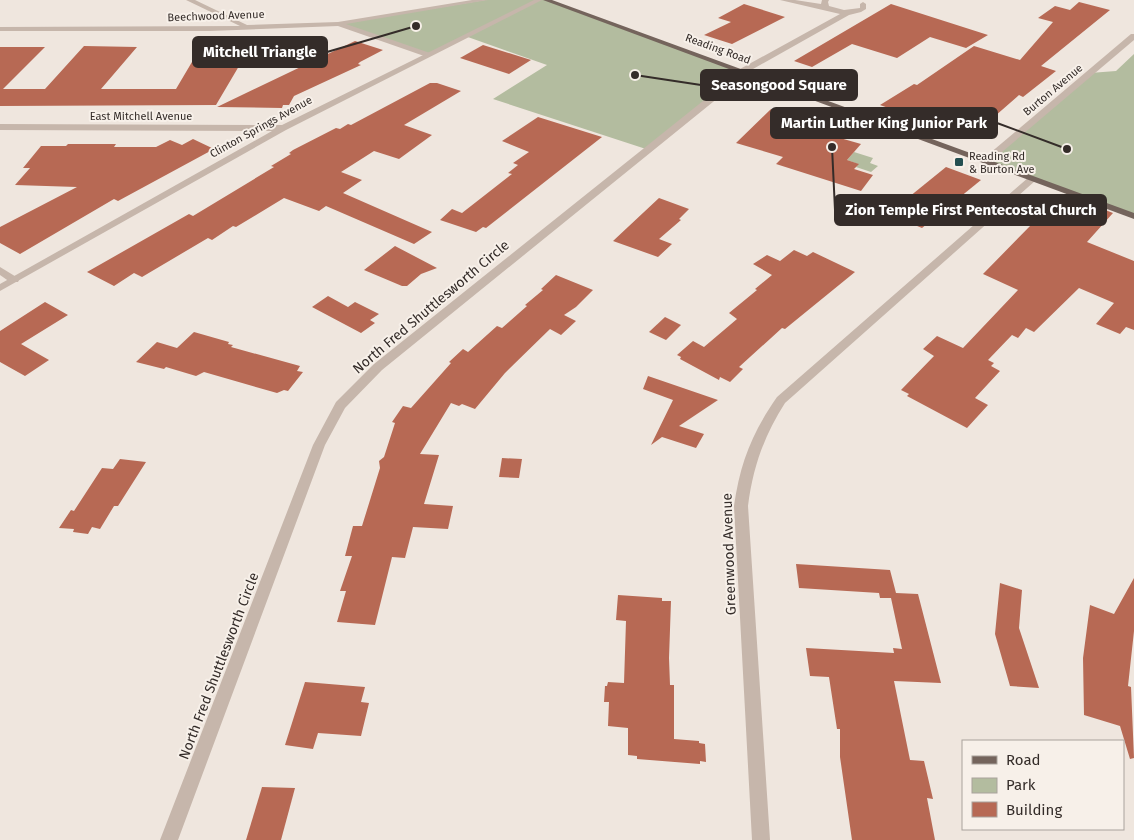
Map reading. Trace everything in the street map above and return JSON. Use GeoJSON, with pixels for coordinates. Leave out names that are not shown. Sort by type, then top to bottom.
{"type":"FeatureCollection","features":[{"type":"Feature","properties":{"kind":"main road","name":"Reading Road"},"geometry":{"type":"LineString","coordinates":[[546,0],[1134,216]]}},
{"type":"Feature","properties":{"kind":"street"},"geometry":{"type":"LineString","coordinates":[[189,0],[246,26]]}},
{"type":"Feature","properties":{"kind":"street"},"geometry":{"type":"LineString","coordinates":[[339,24],[485,0]]}},
{"type":"Feature","properties":{"kind":"street","name":"Clinton Springs Avenue"},"geometry":{"type":"LineString","coordinates":[[0,288],[283,128],[539,0]]}},
{"type":"Feature","properties":{"kind":"street"},"geometry":{"type":"LineString","coordinates":[[783,0],[827,4],[849,12]]}},
{"type":"Feature","properties":{"kind":"street","name":"North Fred Shuttlesworth Circle"},"geometry":{"type":"LineString","coordinates":[[169,840],[320,445],[340,405],[378,367],[726,88],[743,71],[831,21],[849,12],[863,8],[863,1]]}},
{"type":"Feature","properties":{"kind":"street"},"geometry":{"type":"LineString","coordinates":[[827,4],[831,21]]}},
{"type":"Feature","properties":{"kind":"street","name":"Beechwood Avenue"},"geometry":{"type":"LineString","coordinates":[[0,28],[210,29],[246,26],[339,24],[427,55]]}},
{"type":"Feature","properties":{"kind":"street","name":"Burton Avenue"},"geometry":{"type":"LineString","coordinates":[[986,162],[1134,36]]}},
{"type":"Feature","properties":{"kind":"street","name":"East Mitchell Avenue"},"geometry":{"type":"LineString","coordinates":[[0,127],[283,128]]}},
{"type":"Feature","properties":{"kind":"street","name":"Greenwood Avenue"},"geometry":{"type":"LineString","coordinates":[[761,840],[741,506],[744,477],[751,450],[762,426],[781,400],[1032,178]]}},
{"type":"Feature","properties":{"kind":"street"},"geometry":{"type":"LineString","coordinates":[[0,270],[14,280]]}},
{"type":"Feature","properties":{"kind":"green space"},"geometry":{"type":"Polygon","coordinates":[[[485,0],[546,0],[743,71],[649,150],[493,99],[547,65],[465,36],[427,55],[339,24],[485,0]]]}},
{"type":"Feature","properties":{"kind":"green space"},"geometry":{"type":"Polygon","coordinates":[[[1134,54],[1134,216],[986,161],[1090,73],[1116,71],[1134,54]]]}},
{"type":"Feature","properties":{"kind":"green space"},"geometry":{"type":"Polygon","coordinates":[[[854,152],[873,158],[870,163],[878,166],[871,172],[856,167],[858,164],[847,160],[854,152]]]}},
{"type":"Feature","properties":{"kind":"building"},"geometry":{"type":"Polygon","coordinates":[[[1079,2],[1110,10],[1041,66],[1056,71],[1023,97],[1019,95],[971,137],[880,105],[914,84],[917,85],[974,46],[1020,60],[1053,22],[1038,18],[1055,6],[1070,10],[1079,2]]]}},
{"type":"Feature","properties":{"kind":"building"},"geometry":{"type":"Polygon","coordinates":[[[744,4],[785,17],[732,44],[704,35],[731,22],[718,18],[744,4]]]}},
{"type":"Feature","properties":{"kind":"building"},"geometry":{"type":"Polygon","coordinates":[[[891,4],[988,35],[966,48],[930,37],[897,58],[852,44],[812,67],[794,61],[891,4]]]}},
{"type":"Feature","properties":{"kind":"building"},"geometry":{"type":"Polygon","coordinates":[[[355,41],[383,50],[358,64],[361,65],[294,96],[289,105],[283,105],[282,108],[217,107],[355,41]]]}},
{"type":"Feature","properties":{"kind":"building"},"geometry":{"type":"Polygon","coordinates":[[[252,44],[216,105],[0,106],[0,47],[45,47],[3,89],[45,89],[84,46],[137,47],[101,89],[176,89],[202,45],[252,44]]]}},
{"type":"Feature","properties":{"kind":"building"},"geometry":{"type":"Polygon","coordinates":[[[483,45],[531,60],[509,74],[460,58],[483,45]]]}},
{"type":"Feature","properties":{"kind":"building"},"geometry":{"type":"Polygon","coordinates":[[[430,83],[437,83],[461,91],[404,125],[432,135],[399,159],[374,151],[341,172],[362,180],[343,193],[432,232],[414,244],[326,206],[319,211],[284,198],[236,227],[233,226],[212,240],[208,238],[142,277],[134,273],[114,286],[87,272],[189,214],[193,216],[274,167],[271,166],[291,154],[289,153],[293,150],[336,128],[340,129],[348,124],[351,125],[430,83]]]}},
{"type":"Feature","properties":{"kind":"building"},"geometry":{"type":"Polygon","coordinates":[[[771,109],[798,117],[791,124],[861,144],[847,160],[859,164],[854,169],[873,175],[861,191],[776,164],[783,157],[736,143],[771,109]]]}},
{"type":"Feature","properties":{"kind":"building"},"geometry":{"type":"Polygon","coordinates":[[[538,117],[602,137],[486,228],[483,227],[476,232],[440,220],[452,209],[462,213],[512,174],[508,173],[518,165],[513,163],[529,152],[502,141],[538,117]]]}},
{"type":"Feature","properties":{"kind":"building"},"geometry":{"type":"Polygon","coordinates":[[[193,139],[214,149],[118,201],[114,199],[20,254],[0,243],[0,227],[77,187],[15,185],[30,168],[23,168],[41,146],[116,144],[114,147],[156,147],[170,140],[182,145],[193,139]]]}},
{"type":"Feature","properties":{"kind":"building"},"geometry":{"type":"Polygon","coordinates":[[[946,167],[981,180],[922,228],[888,214],[946,167]]]}},
{"type":"Feature","properties":{"kind":"building"},"geometry":{"type":"Polygon","coordinates":[[[659,198],[689,209],[679,219],[681,220],[659,239],[672,244],[658,257],[613,241],[659,198]]]}},
{"type":"Feature","properties":{"kind":"building"},"geometry":{"type":"Polygon","coordinates":[[[1033,203],[1087,220],[1100,208],[1113,213],[1087,242],[1134,261],[1134,330],[1126,327],[1120,334],[1096,324],[1114,303],[1079,288],[1034,332],[1026,328],[1018,338],[1012,335],[988,360],[994,363],[991,366],[1000,371],[975,398],[988,405],[967,428],[907,396],[909,394],[901,390],[934,356],[923,349],[937,336],[963,348],[1018,290],[983,274],[1033,223],[1019,216],[1033,203]]]}},
{"type":"Feature","properties":{"kind":"building"},"geometry":{"type":"Polygon","coordinates":[[[395,246],[437,268],[421,274],[407,286],[402,286],[364,270],[395,246]]]}},
{"type":"Feature","properties":{"kind":"building"},"geometry":{"type":"Polygon","coordinates":[[[794,250],[807,256],[813,252],[855,272],[785,329],[782,328],[739,367],[743,369],[730,382],[720,377],[719,380],[680,359],[681,357],[677,355],[693,341],[704,347],[737,319],[729,313],[772,275],[753,264],[767,255],[780,261],[794,250]]]}},
{"type":"Feature","properties":{"kind":"building"},"geometry":{"type":"Polygon","coordinates":[[[556,275],[593,290],[576,307],[564,315],[576,321],[561,335],[550,329],[505,373],[475,409],[462,404],[459,406],[451,403],[420,454],[439,455],[424,504],[453,506],[448,529],[413,527],[405,558],[392,557],[375,625],[337,622],[346,591],[340,591],[352,556],[345,556],[353,526],[362,526],[380,468],[379,461],[384,457],[395,423],[392,422],[403,406],[411,408],[451,363],[449,362],[463,349],[468,352],[497,326],[502,328],[527,306],[525,305],[543,290],[541,289],[556,275]]]}},
{"type":"Feature","properties":{"kind":"building"},"geometry":{"type":"Polygon","coordinates":[[[328,296],[348,307],[355,302],[379,314],[370,320],[375,323],[361,333],[312,307],[328,296]]]}},
{"type":"Feature","properties":{"kind":"building"},"geometry":{"type":"Polygon","coordinates":[[[45,302],[68,315],[21,344],[49,360],[25,376],[0,362],[0,331],[45,302]]]}},
{"type":"Feature","properties":{"kind":"building"},"geometry":{"type":"Polygon","coordinates":[[[665,317],[681,325],[666,340],[649,332],[665,317]]]}},
{"type":"Feature","properties":{"kind":"building"},"geometry":{"type":"Polygon","coordinates":[[[194,332],[229,342],[228,344],[233,345],[231,347],[300,366],[297,371],[303,372],[288,391],[284,390],[277,393],[204,372],[196,376],[166,367],[164,369],[136,362],[157,342],[177,348],[194,332]]]}},
{"type":"Feature","properties":{"kind":"building"},"geometry":{"type":"Polygon","coordinates":[[[648,376],[718,400],[679,426],[704,434],[696,448],[662,437],[651,445],[673,400],[643,389],[648,376]]]}},
{"type":"Feature","properties":{"kind":"building"},"geometry":{"type":"Polygon","coordinates":[[[502,458],[522,459],[519,478],[499,477],[502,458]]]}},
{"type":"Feature","properties":{"kind":"building"},"geometry":{"type":"Polygon","coordinates":[[[120,459],[146,462],[118,506],[114,506],[100,529],[92,527],[88,534],[73,532],[74,529],[59,528],[71,510],[74,511],[102,468],[113,469],[120,459]]]}},
{"type":"Feature","properties":{"kind":"building"},"geometry":{"type":"Polygon","coordinates":[[[796,564],[890,570],[896,593],[918,594],[941,683],[894,681],[910,760],[924,761],[933,799],[927,798],[935,840],[852,840],[840,757],[840,729],[837,729],[829,677],[810,676],[806,648],[894,653],[893,648],[902,649],[891,598],[880,598],[879,593],[799,588],[796,564]]]}},
{"type":"Feature","properties":{"kind":"building"},"geometry":{"type":"Polygon","coordinates":[[[1134,578],[1134,631],[1128,686],[1131,687],[1134,758],[1130,759],[1120,726],[1084,715],[1083,658],[1090,605],[1114,614],[1134,578]]]}},
{"type":"Feature","properties":{"kind":"building"},"geometry":{"type":"Polygon","coordinates":[[[1000,583],[1022,590],[1019,628],[1039,688],[1010,686],[995,634],[1000,583]]]}},
{"type":"Feature","properties":{"kind":"building"},"geometry":{"type":"Polygon","coordinates":[[[618,595],[662,598],[662,601],[671,601],[669,658],[670,685],[674,685],[674,739],[699,741],[699,743],[705,744],[706,762],[700,761],[700,764],[637,759],[637,756],[628,755],[628,728],[608,726],[609,702],[604,702],[605,686],[607,686],[608,682],[624,683],[626,621],[616,620],[618,595]]]}},
{"type":"Feature","properties":{"kind":"building"},"geometry":{"type":"Polygon","coordinates":[[[305,682],[365,687],[361,702],[369,703],[361,736],[318,733],[313,749],[285,745],[305,682]]]}},
{"type":"Feature","properties":{"kind":"building"},"geometry":{"type":"Polygon","coordinates":[[[262,787],[295,788],[281,840],[246,840],[262,787]]]}},
{"type":"Feature","properties":{"kind":"place","name":"Mitchell Triangle"},"geometry":{"type":"Point","coordinates":[416,26]}},
{"type":"Feature","properties":{"kind":"place","name":"Seasongood Square"},"geometry":{"type":"Point","coordinates":[635,75]}},
{"type":"Feature","properties":{"kind":"place","name":"Zion Temple First Pentecostal Church"},"geometry":{"type":"Point","coordinates":[832,147]}},
{"type":"Feature","properties":{"kind":"place","name":"Martin Luther King Junior Park"},"geometry":{"type":"Point","coordinates":[1067,149]}},
{"type":"Feature","properties":{"kind":"place","name":"Reading Rd & Burton Ave"},"geometry":{"type":"Point","coordinates":[959,162]}}]}
